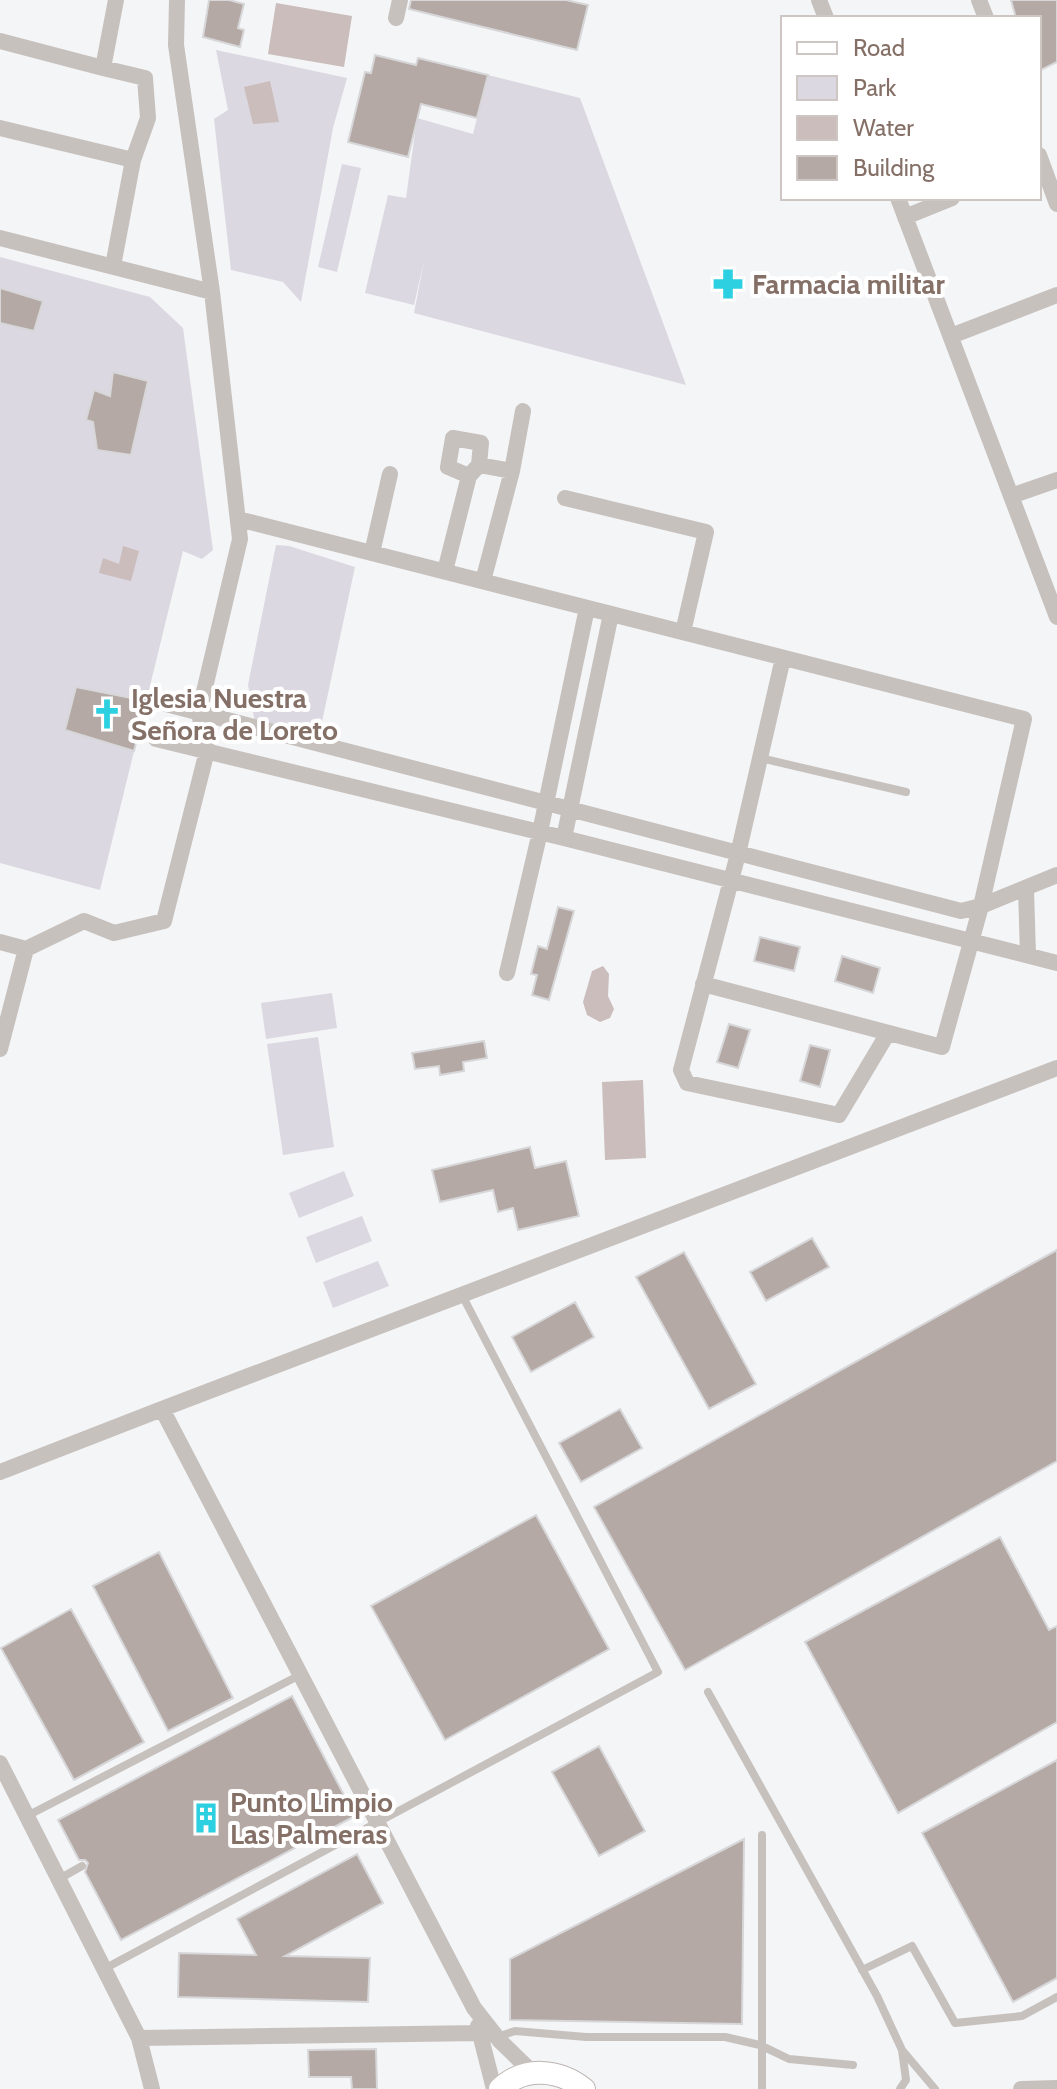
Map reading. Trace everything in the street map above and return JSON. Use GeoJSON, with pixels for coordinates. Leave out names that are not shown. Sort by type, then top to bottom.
{"type":"FeatureCollection","features":[{"type":"Feature","properties":{"kind":"main road"},"geometry":{"type":"LineString","coordinates":[[500,2089],[519,2076],[533,2073],[559,2075],[585,2088]]}},
{"type":"Feature","properties":{"kind":"street"},"geometry":{"type":"LineString","coordinates":[[103,68],[116,0]]}},
{"type":"Feature","properties":{"kind":"street"},"geometry":{"type":"LineString","coordinates":[[0,942],[26,949],[84,921],[114,933],[164,921],[207,751],[199,713],[240,539],[212,292],[176,45],[177,0]]}},
{"type":"Feature","properties":{"kind":"street"},"geometry":{"type":"LineString","coordinates":[[396,18],[400,0]]}},
{"type":"Feature","properties":{"kind":"street"},"geometry":{"type":"LineString","coordinates":[[0,41],[145,78],[148,118],[133,160],[113,266]]}},
{"type":"Feature","properties":{"kind":"street"},"geometry":{"type":"LineString","coordinates":[[0,128],[133,160]]}},
{"type":"Feature","properties":{"kind":"street"},"geometry":{"type":"LineString","coordinates":[[1044,158],[1057,204]]}},
{"type":"Feature","properties":{"kind":"street"},"geometry":{"type":"LineString","coordinates":[[899,200],[1057,617]]}},
{"type":"Feature","properties":{"kind":"street"},"geometry":{"type":"LineString","coordinates":[[905,217],[947,200]]}},
{"type":"Feature","properties":{"kind":"street"},"geometry":{"type":"LineString","coordinates":[[0,238],[212,292]]}},
{"type":"Feature","properties":{"kind":"street"},"geometry":{"type":"LineString","coordinates":[[951,336],[1057,295]]}},
{"type":"Feature","properties":{"kind":"street"},"geometry":{"type":"LineString","coordinates":[[483,581],[512,471],[523,411]]}},
{"type":"Feature","properties":{"kind":"street"},"geometry":{"type":"LineString","coordinates":[[445,571],[474,471],[512,471]]}},
{"type":"Feature","properties":{"kind":"street"},"geometry":{"type":"LineString","coordinates":[[372,553],[390,474]]}},
{"type":"Feature","properties":{"kind":"street"},"geometry":{"type":"LineString","coordinates":[[1011,496],[1057,480]]}},
{"type":"Feature","properties":{"kind":"street"},"geometry":{"type":"LineString","coordinates":[[565,498],[706,532],[683,632]]}},
{"type":"Feature","properties":{"kind":"street"},"geometry":{"type":"LineString","coordinates":[[238,519],[1024,719],[981,906],[942,1047],[703,984]]}},
{"type":"Feature","properties":{"kind":"street"},"geometry":{"type":"LineString","coordinates":[[507,973],[587,608]]}},
{"type":"Feature","properties":{"kind":"street"},"geometry":{"type":"LineString","coordinates":[[564,838],[611,614]]}},
{"type":"Feature","properties":{"kind":"street"},"geometry":{"type":"LineString","coordinates":[[783,658],[738,854],[681,1070],[687,1083],[839,1115],[888,1033]]}},
{"type":"Feature","properties":{"kind":"street"},"geometry":{"type":"LineString","coordinates":[[166,704],[961,911],[1057,875]]}},
{"type":"Feature","properties":{"kind":"street"},"geometry":{"type":"LineString","coordinates":[[156,739],[1057,963]]}},
{"type":"Feature","properties":{"kind":"street"},"geometry":{"type":"LineString","coordinates":[[1026,889],[1028,955]]}},
{"type":"Feature","properties":{"kind":"street"},"geometry":{"type":"LineString","coordinates":[[0,1049],[26,949]]}},
{"type":"Feature","properties":{"kind":"street"},"geometry":{"type":"LineString","coordinates":[[0,1472],[1057,1068]]}},
{"type":"Feature","properties":{"kind":"street"},"geometry":{"type":"LineString","coordinates":[[162,1409],[488,2035],[494,2089]]}},
{"type":"Feature","properties":{"kind":"street"},"geometry":{"type":"LineString","coordinates":[[0,1763],[139,2038],[152,2089]]}},
{"type":"Feature","properties":{"kind":"street"},"geometry":{"type":"LineString","coordinates":[[139,2038],[488,2035],[533,2073]]}},
{"type":"Feature","properties":{"kind":"street"},"geometry":{"type":"LineString","coordinates":[[1021,2089],[1057,2088]]}},
{"type":"Feature","properties":{"kind":"lane"},"geometry":{"type":"LineString","coordinates":[[759,758],[906,792]]}},
{"type":"Feature","properties":{"kind":"lane"},"geometry":{"type":"LineString","coordinates":[[104,1969],[658,1672],[462,1295]]}},
{"type":"Feature","properties":{"kind":"lane"},"geometry":{"type":"LineString","coordinates":[[27,1816],[300,1675]]}},
{"type":"Feature","properties":{"kind":"lane"},"geometry":{"type":"LineString","coordinates":[[708,1692],[862,1970],[902,2050],[935,2089]]}},
{"type":"Feature","properties":{"kind":"lane"},"geometry":{"type":"LineString","coordinates":[[762,1835],[762,2089]]}},
{"type":"Feature","properties":{"kind":"lane"},"geometry":{"type":"LineString","coordinates":[[59,1879],[82,1866]]}},
{"type":"Feature","properties":{"kind":"lane"},"geometry":{"type":"LineString","coordinates":[[862,1970],[912,1946],[955,2023],[1022,2016],[1057,1997]]}},
{"type":"Feature","properties":{"kind":"lane"},"geometry":{"type":"LineString","coordinates":[[488,2035],[515,2031],[586,2037],[725,2037],[760,2045],[789,2059],[853,2065]]}},
{"type":"Feature","properties":{"kind":"lane"},"geometry":{"type":"LineString","coordinates":[[900,2089],[906,2080],[902,2050]]}},
{"type":"Feature","properties":{"kind":"green space"},"geometry":{"type":"Polygon","coordinates":[[[216,50],[347,78],[333,128],[301,302],[283,282],[231,270],[214,119],[228,110],[216,50]]]}},
{"type":"Feature","properties":{"kind":"green space"},"geometry":{"type":"Polygon","coordinates":[[[488,75],[580,98],[686,385],[414,313],[424,261],[414,305],[365,293],[388,195],[406,198],[417,118],[473,134],[488,75]]]}},
{"type":"Feature","properties":{"kind":"green space"},"geometry":{"type":"Polygon","coordinates":[[[342,164],[361,168],[337,272],[318,267],[342,164]]]}},
{"type":"Feature","properties":{"kind":"green space"},"geometry":{"type":"Polygon","coordinates":[[[0,257],[150,297],[183,328],[213,550],[202,559],[183,551],[100,890],[0,863],[0,257]]]}},
{"type":"Feature","properties":{"kind":"green space"},"geometry":{"type":"Polygon","coordinates":[[[276,545],[289,546],[355,567],[320,731],[264,730],[254,718],[248,685],[276,545]]]}},
{"type":"Feature","properties":{"kind":"green space"},"geometry":{"type":"Polygon","coordinates":[[[332,993],[337,1028],[266,1039],[261,1003],[332,993]]]}},
{"type":"Feature","properties":{"kind":"green space"},"geometry":{"type":"Polygon","coordinates":[[[318,1037],[334,1147],[283,1155],[267,1044],[318,1037]]]}},
{"type":"Feature","properties":{"kind":"green space"},"geometry":{"type":"Polygon","coordinates":[[[344,1171],[354,1196],[299,1218],[289,1193],[344,1171]]]}},
{"type":"Feature","properties":{"kind":"green space"},"geometry":{"type":"Polygon","coordinates":[[[362,1216],[372,1241],[316,1263],[306,1237],[362,1216]]]}},
{"type":"Feature","properties":{"kind":"green space"},"geometry":{"type":"Polygon","coordinates":[[[378,1261],[389,1286],[333,1308],[323,1282],[378,1261]]]}},
{"type":"Feature","properties":{"kind":"water"},"geometry":{"type":"Polygon","coordinates":[[[276,3],[352,16],[344,67],[268,54],[276,3]]]}},
{"type":"Feature","properties":{"kind":"water"},"geometry":{"type":"Polygon","coordinates":[[[270,81],[279,122],[253,124],[244,87],[270,81]]]}},
{"type":"Feature","properties":{"kind":"water"},"geometry":{"type":"Polygon","coordinates":[[[123,546],[139,551],[131,581],[99,573],[103,558],[119,564],[123,546]]]}},
{"type":"Feature","properties":{"kind":"water"},"geometry":{"type":"Polygon","coordinates":[[[603,966],[609,974],[608,996],[614,1009],[610,1018],[600,1022],[587,1015],[583,1002],[592,971],[603,966]]]}},
{"type":"Feature","properties":{"kind":"water"},"geometry":{"type":"Polygon","coordinates":[[[643,1080],[646,1158],[605,1160],[602,1082],[643,1080]]]}},
{"type":"Feature","properties":{"kind":"building"},"geometry":{"type":"Polygon","coordinates":[[[209,0],[244,4],[238,28],[244,30],[240,47],[203,37],[209,0]]]}},
{"type":"Feature","properties":{"kind":"building"},"geometry":{"type":"Polygon","coordinates":[[[411,0],[566,0],[588,5],[577,50],[409,9],[411,0]]]}},
{"type":"Feature","properties":{"kind":"building"},"geometry":{"type":"Polygon","coordinates":[[[1011,0],[1057,0],[1057,62],[1041,70],[1041,16],[1015,16],[1011,0]]]}},
{"type":"Feature","properties":{"kind":"building"},"geometry":{"type":"Polygon","coordinates":[[[375,55],[416,65],[418,58],[488,75],[477,118],[421,104],[408,157],[348,142],[365,72],[371,73],[375,55]]]}},
{"type":"Feature","properties":{"kind":"building"},"geometry":{"type":"Polygon","coordinates":[[[0,288],[43,301],[34,331],[0,323],[0,288]]]}},
{"type":"Feature","properties":{"kind":"building"},"geometry":{"type":"Polygon","coordinates":[[[113,372],[148,381],[131,455],[97,450],[93,422],[86,420],[94,390],[110,396],[113,372]]]}},
{"type":"Feature","properties":{"kind":"building"},"geometry":{"type":"Polygon","coordinates":[[[76,687],[146,701],[134,751],[65,730],[76,687]]]}},
{"type":"Feature","properties":{"kind":"building"},"geometry":{"type":"Polygon","coordinates":[[[558,907],[574,911],[549,1000],[532,995],[537,975],[531,974],[538,946],[547,949],[558,907]]]}},
{"type":"Feature","properties":{"kind":"building"},"geometry":{"type":"Polygon","coordinates":[[[760,937],[800,947],[794,971],[754,961],[760,937]]]}},
{"type":"Feature","properties":{"kind":"building"},"geometry":{"type":"Polygon","coordinates":[[[842,956],[880,968],[873,993],[835,981],[842,956]]]}},
{"type":"Feature","properties":{"kind":"building"},"geometry":{"type":"Polygon","coordinates":[[[729,1024],[750,1030],[738,1068],[717,1062],[729,1024]]]}},
{"type":"Feature","properties":{"kind":"building"},"geometry":{"type":"Polygon","coordinates":[[[484,1041],[487,1058],[463,1062],[464,1071],[440,1075],[439,1066],[415,1069],[412,1053],[484,1041]]]}},
{"type":"Feature","properties":{"kind":"building"},"geometry":{"type":"Polygon","coordinates":[[[810,1045],[830,1050],[820,1087],[800,1081],[810,1045]]]}},
{"type":"Feature","properties":{"kind":"building"},"geometry":{"type":"Polygon","coordinates":[[[530,1147],[535,1168],[566,1161],[579,1216],[518,1230],[513,1208],[498,1212],[493,1190],[440,1202],[432,1170],[530,1147]]]}},
{"type":"Feature","properties":{"kind":"building"},"geometry":{"type":"Polygon","coordinates":[[[812,1238],[829,1267],[766,1301],[750,1272],[812,1238]]]}},
{"type":"Feature","properties":{"kind":"building"},"geometry":{"type":"Polygon","coordinates":[[[1057,1250],[1057,1461],[685,1670],[594,1507],[1057,1250]]]}},
{"type":"Feature","properties":{"kind":"building"},"geometry":{"type":"Polygon","coordinates":[[[684,1252],[756,1384],[709,1409],[636,1277],[684,1252]]]}},
{"type":"Feature","properties":{"kind":"building"},"geometry":{"type":"Polygon","coordinates":[[[575,1302],[594,1337],[531,1372],[512,1337],[575,1302]]]}},
{"type":"Feature","properties":{"kind":"building"},"geometry":{"type":"Polygon","coordinates":[[[620,1409],[642,1448],[581,1482],[559,1443],[620,1409]]]}},
{"type":"Feature","properties":{"kind":"building"},"geometry":{"type":"Polygon","coordinates":[[[536,1515],[609,1649],[445,1740],[371,1606],[536,1515]]]}},
{"type":"Feature","properties":{"kind":"building"},"geometry":{"type":"Polygon","coordinates":[[[1000,1537],[1049,1630],[1057,1626],[1057,1722],[898,1813],[805,1642],[1000,1537]]]}},
{"type":"Feature","properties":{"kind":"building"},"geometry":{"type":"Polygon","coordinates":[[[159,1552],[233,1698],[168,1731],[93,1586],[159,1552]]]}},
{"type":"Feature","properties":{"kind":"building"},"geometry":{"type":"Polygon","coordinates":[[[71,1609],[144,1742],[74,1780],[1,1648],[71,1609]]]}},
{"type":"Feature","properties":{"kind":"building","name":"Punto Limpio Las Palmeras"},"geometry":{"type":"Polygon","coordinates":[[[292,1696],[355,1816],[121,1940],[85,1872],[88,1863],[79,1860],[58,1820],[292,1696]]]}},
{"type":"Feature","properties":{"kind":"building"},"geometry":{"type":"Polygon","coordinates":[[[599,1746],[645,1831],[599,1856],[552,1772],[599,1746]]]}},
{"type":"Feature","properties":{"kind":"building"},"geometry":{"type":"Polygon","coordinates":[[[1057,1760],[1057,1978],[1013,2002],[922,1833],[1057,1760]]]}},
{"type":"Feature","properties":{"kind":"building"},"geometry":{"type":"Polygon","coordinates":[[[744,1839],[742,2024],[510,2020],[510,1959],[744,1839]]]}},
{"type":"Feature","properties":{"kind":"building"},"geometry":{"type":"Polygon","coordinates":[[[357,1854],[383,1903],[285,1956],[370,1958],[368,2002],[178,1997],[179,1953],[256,1955],[237,1919],[357,1854]]]}},
{"type":"Feature","properties":{"kind":"building"},"geometry":{"type":"Polygon","coordinates":[[[376,2049],[377,2089],[352,2089],[351,2077],[309,2077],[308,2050],[376,2049]]]}},
{"type":"Feature","properties":{"kind":"place","name":"Farmacia militar"},"geometry":{"type":"Point","coordinates":[728,284]}},
{"type":"Feature","properties":{"kind":"place","name":"Iglesia Nuestra Señora de Loreto"},"geometry":{"type":"Point","coordinates":[107,714]}},
{"type":"Feature","properties":{"kind":"place","name":"Punto Limpio Las Palmeras"},"geometry":{"type":"Point","coordinates":[206,1818]}}]}
